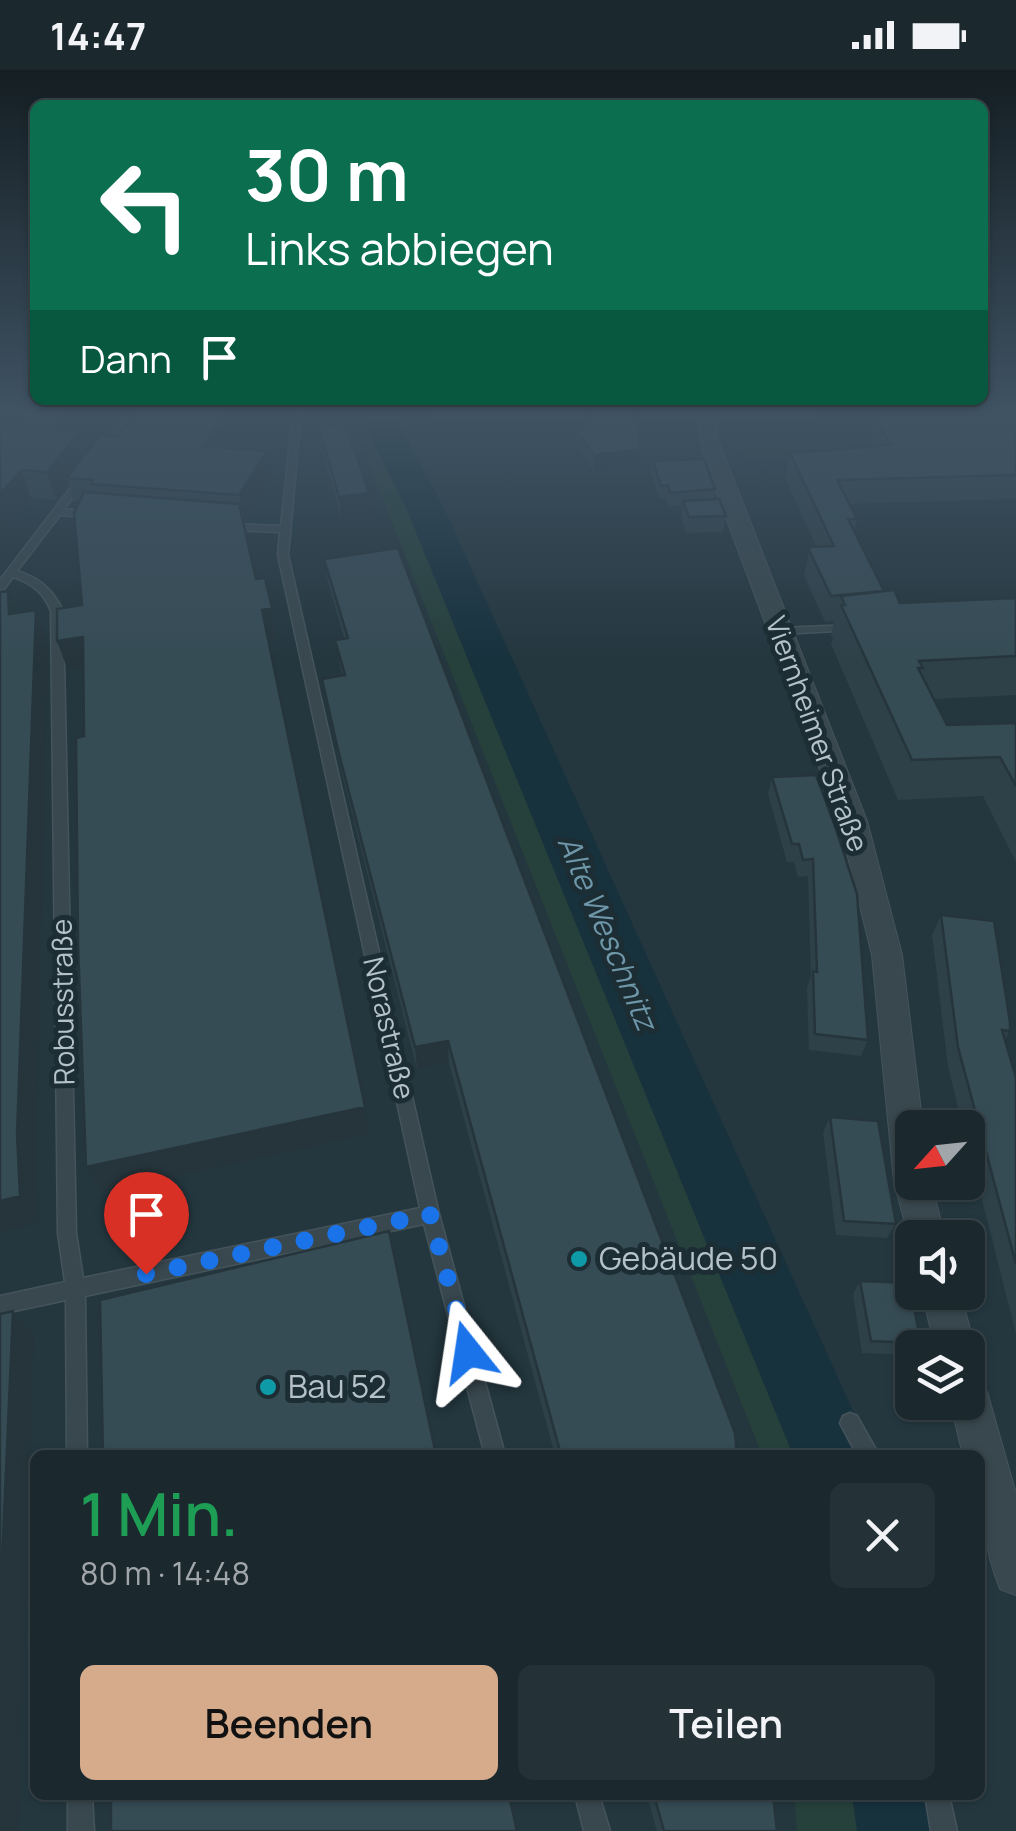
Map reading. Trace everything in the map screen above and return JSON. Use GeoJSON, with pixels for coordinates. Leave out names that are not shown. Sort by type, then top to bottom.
{"type":"FeatureCollection","features":[{"type":"Feature","properties":{"kind":"street","name":"Viernheimer Straße"},"geometry":{"type":"LineString","coordinates":[[721,495],[780,631],[854,821],[887,955],[904,1110]]}},
{"type":"Feature","properties":{"kind":"street"},"geometry":{"type":"LineString","coordinates":[[973,1420],[980,1450]]}},
{"type":"Feature","properties":{"kind":"street"},"geometry":{"type":"LineString","coordinates":[[985,1467],[1009,1519],[1016,1573]]}},
{"type":"Feature","properties":{"kind":"lane"},"geometry":{"type":"LineString","coordinates":[[0,586],[71,495]]}},
{"type":"Feature","properties":{"kind":"lane","name":"Norastraße"},"geometry":{"type":"LineString","coordinates":[[290,495],[283,555],[430,1214],[494,1450]]}},
{"type":"Feature","properties":{"kind":"lane"},"geometry":{"type":"LineString","coordinates":[[59,512],[114,517]]}},
{"type":"Feature","properties":{"kind":"lane"},"geometry":{"type":"LineString","coordinates":[[206,525],[286,529]]}},
{"type":"Feature","properties":{"kind":"lane","name":"Robusstraße"},"geometry":{"type":"LineString","coordinates":[[12,573],[38,584],[52,597],[57,611],[67,1233],[75,1288],[77,1450]]}},
{"type":"Feature","properties":{"kind":"lane"},"geometry":{"type":"LineString","coordinates":[[780,631],[859,628]]}},
{"type":"Feature","properties":{"kind":"lane"},"geometry":{"type":"LineString","coordinates":[[0,1305],[430,1214]]}},
{"type":"Feature","properties":{"kind":"lane"},"geometry":{"type":"LineString","coordinates":[[850,1423],[866,1450]]}},
{"type":"Feature","properties":{"kind":"lane"},"geometry":{"type":"LineString","coordinates":[[80,1800],[80,1831]]}},
{"type":"Feature","properties":{"kind":"lane"},"geometry":{"type":"LineString","coordinates":[[588,1800],[596,1831]]}},
{"type":"Feature","properties":{"kind":"lane"},"geometry":{"type":"LineString","coordinates":[[938,1800],[944,1831]]}},
{"type":"Feature","properties":{"kind":"green space"},"geometry":{"type":"Polygon","coordinates":[[[381,495],[434,495],[487,624],[554,761],[845,1450],[760,1450],[381,495]]]}},
{"type":"Feature","properties":{"kind":"green space"},"geometry":{"type":"Polygon","coordinates":[[[794,1800],[903,1800],[908,1831],[797,1831],[794,1800]]]}},
{"type":"Feature","properties":{"kind":"building"},"geometry":{"type":"Polygon","coordinates":[[[82,495],[239,504],[256,579],[265,578],[272,608],[262,610],[365,1107],[86,1167],[76,738],[84,736],[83,637],[57,641],[57,609],[82,605],[74,513],[82,495]]]}},
{"type":"Feature","properties":{"kind":"building"},"geometry":{"type":"Polygon","coordinates":[[[810,495],[845,495],[857,519],[848,519],[884,591],[831,596],[809,550],[834,546],[810,495]]]}},
{"type":"Feature","properties":{"kind":"building"},"geometry":{"type":"Polygon","coordinates":[[[719,499],[726,516],[689,517],[683,501],[719,499]]]}},
{"type":"Feature","properties":{"kind":"building","name":"Gebäude 50"},"geometry":{"type":"Polygon","coordinates":[[[398,548],[735,1433],[737,1450],[560,1450],[448,1041],[415,1047],[322,679],[345,675],[335,640],[348,638],[324,559],[398,548]]]}},
{"type":"Feature","properties":{"kind":"building"},"geometry":{"type":"Polygon","coordinates":[[[894,590],[900,603],[1016,598],[1016,656],[919,661],[923,668],[918,668],[947,725],[1016,723],[1016,786],[1000,757],[912,760],[841,605],[845,605],[841,596],[894,590]]]}},
{"type":"Feature","properties":{"kind":"building"},"geometry":{"type":"Polygon","coordinates":[[[8,591],[9,614],[36,610],[17,1134],[20,1196],[0,1201],[0,592],[8,591]]]}},
{"type":"Feature","properties":{"kind":"building"},"geometry":{"type":"Polygon","coordinates":[[[816,775],[857,894],[868,1040],[815,1034],[813,859],[803,860],[799,844],[792,844],[772,777],[816,775]]]}},
{"type":"Feature","properties":{"kind":"building"},"geometry":{"type":"Polygon","coordinates":[[[941,915],[994,921],[1010,1022],[1010,1031],[1002,1030],[1016,1078],[1016,1264],[985,1148],[985,1110],[975,1110],[958,1047],[941,915]]]}},
{"type":"Feature","properties":{"kind":"building"},"geometry":{"type":"Polygon","coordinates":[[[830,1117],[878,1121],[895,1224],[844,1221],[830,1117]]]}},
{"type":"Feature","properties":{"kind":"building","name":"Bau 52"},"geometry":{"type":"Polygon","coordinates":[[[389,1231],[435,1450],[103,1450],[100,1300],[389,1231]]]}},
{"type":"Feature","properties":{"kind":"building"},"geometry":{"type":"Polygon","coordinates":[[[860,1281],[895,1282],[895,1310],[914,1310],[918,1330],[895,1330],[895,1342],[871,1341],[860,1281]]]}},
{"type":"Feature","properties":{"kind":"building"},"geometry":{"type":"Polygon","coordinates":[[[13,1311],[0,1608],[0,1314],[13,1311]]]}},
{"type":"Feature","properties":{"kind":"building"},"geometry":{"type":"Polygon","coordinates":[[[111,1800],[510,1800],[517,1831],[111,1831],[111,1800]]]}},
{"type":"Feature","properties":{"kind":"building"},"geometry":{"type":"Polygon","coordinates":[[[655,1800],[774,1800],[777,1831],[664,1831],[655,1800]]]}},
{"type":"Feature","properties":{"kind":"waterway","name":"Alte Weschnitz"},"geometry":{"type":"LineString","coordinates":[[418,495],[831,1450]]}},
{"type":"Feature","properties":{"kind":"waterway","name":"Alte Weschnitz"},"geometry":{"type":"LineString","coordinates":[[900,1800],[905,1831]]}},
{"type":"Feature","properties":{"kind":"place","name":"Gebäude 50"},"geometry":{"type":"Point","coordinates":[579,1259]}},
{"type":"Feature","properties":{"kind":"place","name":"Bau 52"},"geometry":{"type":"Point","coordinates":[268,1387]}},
{"type":"Feature","properties":{"kind":"route"},"geometry":{"type":"LineString","coordinates":[[146,1274],[430,1214],[468,1352]]}}]}
